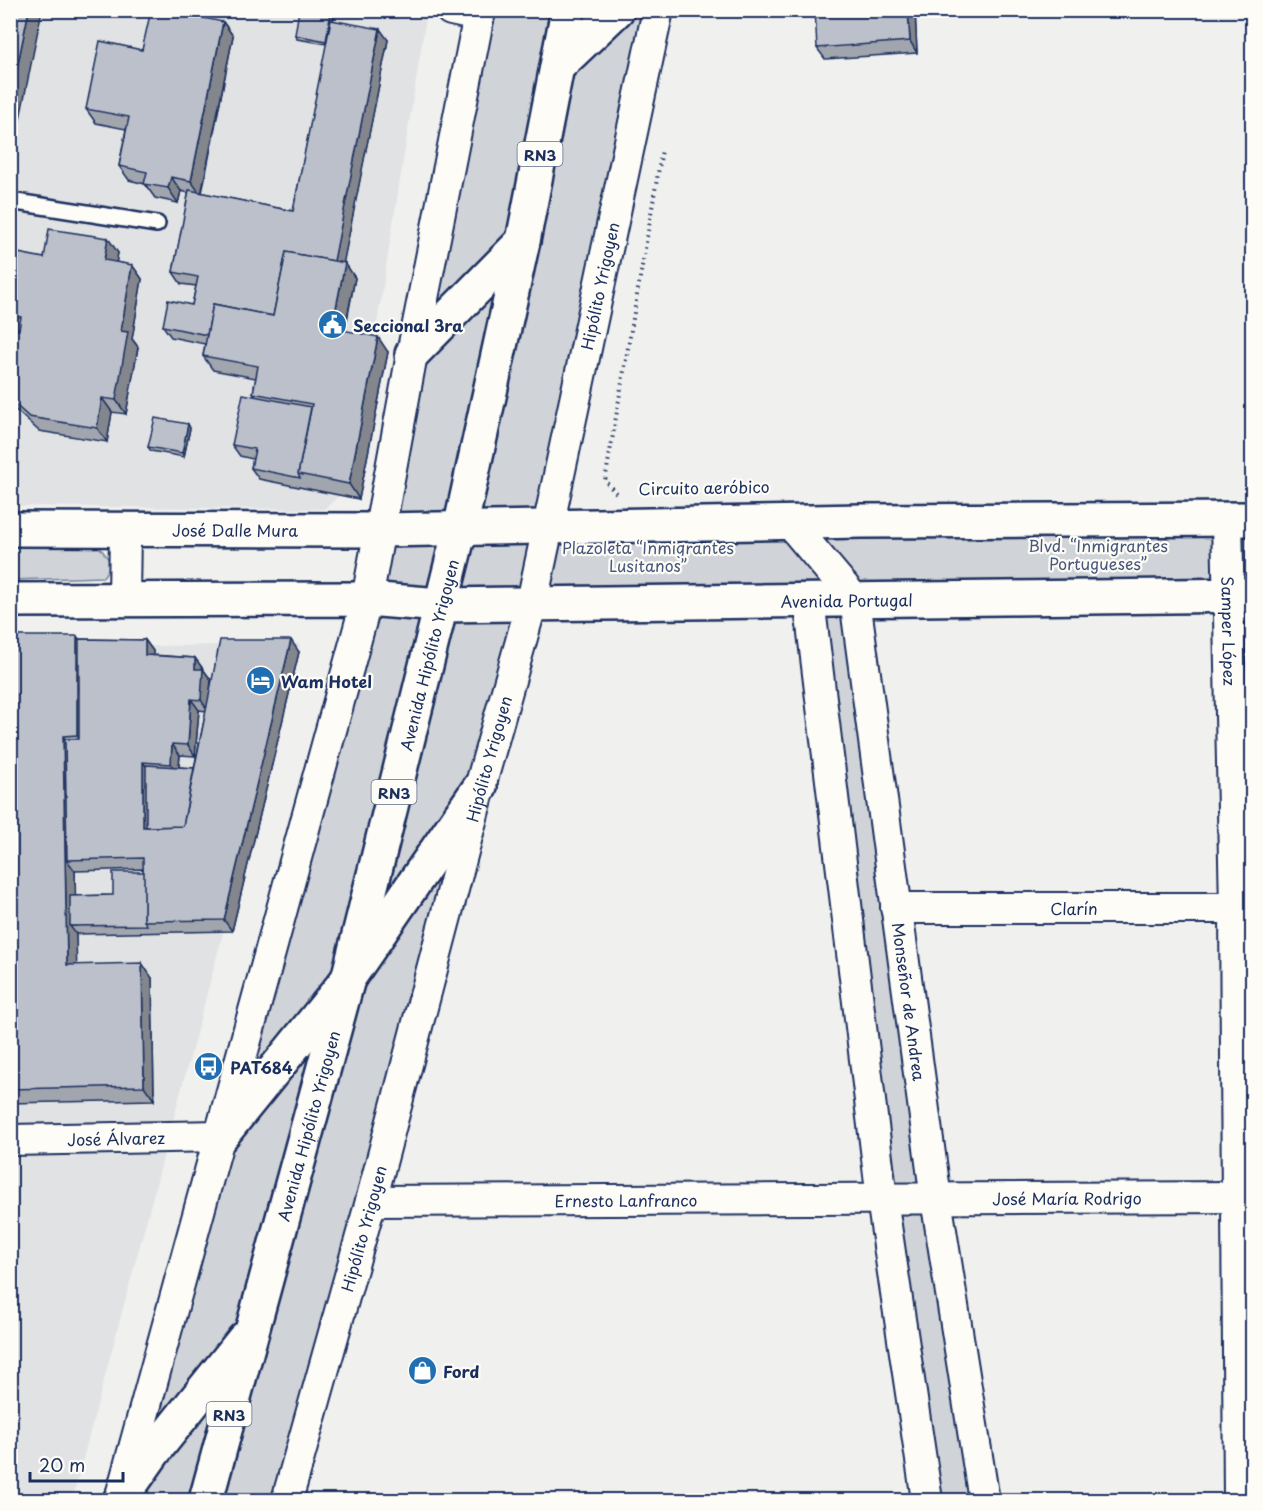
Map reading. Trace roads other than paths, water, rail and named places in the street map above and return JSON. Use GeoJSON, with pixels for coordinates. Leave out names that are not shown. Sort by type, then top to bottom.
{"type":"FeatureCollection","features":[{"type":"Feature","properties":{"kind":"main road","name":"Avenida Hipólito Yrigoyen"},"geometry":{"type":"LineString","coordinates":[[206,1500],[348,979],[460,529],[523,241],[568,10]]}},
{"type":"Feature","properties":{"kind":"main road"},"geometry":{"type":"LineString","coordinates":[[558,66],[617,10]]}},
{"type":"Feature","properties":{"kind":"main road"},"geometry":{"type":"LineString","coordinates":[[412,354],[523,241]]}},
{"type":"Feature","properties":{"kind":"main road"},"geometry":{"type":"LineString","coordinates":[[460,529],[1240,519]]}},
{"type":"Feature","properties":{"kind":"main road","name":"José Dalle Mura"},"geometry":{"type":"LineString","coordinates":[[10,529],[381,531],[460,529]]}},
{"type":"Feature","properties":{"kind":"main road","name":"Avenida Portugal"},"geometry":{"type":"LineString","coordinates":[[440,604],[1240,595]]}},
{"type":"Feature","properties":{"kind":"main road"},"geometry":{"type":"LineString","coordinates":[[10,600],[367,599],[440,604]]}},
{"type":"Feature","properties":{"kind":"main road"},"geometry":{"type":"LineString","coordinates":[[221,1136],[348,979],[480,787]]}},
{"type":"Feature","properties":{"kind":"main road"},"geometry":{"type":"LineString","coordinates":[[120,1500],[153,1452],[252,1328]]}},
{"type":"Feature","properties":{"kind":"street","name":"Hipólito Yrigoyen"},"geometry":{"type":"LineString","coordinates":[[286,1500],[371,1202],[480,787],[532,603],[658,10]]}},
{"type":"Feature","properties":{"kind":"street"},"geometry":{"type":"LineString","coordinates":[[120,1500],[367,599],[381,531],[470,12]]}},
{"type":"Feature","properties":{"kind":"street","name":"Samper López"},"geometry":{"type":"LineString","coordinates":[[1239,1500],[1245,1197],[1240,519]]}},
{"type":"Feature","properties":{"kind":"street"},"geometry":{"type":"LineString","coordinates":[[790,523],[855,600]]}},
{"type":"Feature","properties":{"kind":"street"},"geometry":{"type":"LineString","coordinates":[[124,600],[125,529]]}},
{"type":"Feature","properties":{"kind":"street"},"geometry":{"type":"LineString","coordinates":[[809,600],[882,1199],[927,1500]]}},
{"type":"Feature","properties":{"kind":"street","name":"Monseñor de Andrea"},"geometry":{"type":"LineString","coordinates":[[855,600],[936,1199],[984,1500]]}},
{"type":"Feature","properties":{"kind":"street","name":"Clarín"},"geometry":{"type":"LineString","coordinates":[[896,908],[1244,908]]}},
{"type":"Feature","properties":{"kind":"street","name":"José Álvarez"},"geometry":{"type":"LineString","coordinates":[[10,1140],[221,1136]]}},
{"type":"Feature","properties":{"kind":"street","name":"José María Rodrigo"},"geometry":{"type":"LineString","coordinates":[[882,1199],[1245,1197]]}},
{"type":"Feature","properties":{"kind":"street","name":"Ernesto Lanfranco"},"geometry":{"type":"LineString","coordinates":[[371,1202],[882,1199]]}},
{"type":"Feature","properties":{"kind":"lane"},"geometry":{"type":"LineString","coordinates":[[10,201],[156,224]]}},
{"type":"Feature","properties":{"kind":"place","name":"Seccional 3ra"},"geometry":{"type":"Point","coordinates":[332,325]}},
{"type":"Feature","properties":{"kind":"place","name":"Wam Hotel"},"geometry":{"type":"Point","coordinates":[260,681]}},
{"type":"Feature","properties":{"kind":"place","name":"PAT684"},"geometry":{"type":"Point","coordinates":[209,1067]}},
{"type":"Feature","properties":{"kind":"place","name":"Ford"},"geometry":{"type":"Point","coordinates":[422,1371]}},
{"type":"Feature","properties":{"kind":"park label","name":"Blvd. “Inmigrantes Portugueses”"},"geometry":{"type":"Point","coordinates":[1098,554]}},
{"type":"Feature","properties":{"kind":"park label","name":"Plazoleta “Inmigrantes Lusitanos”"},"geometry":{"type":"Point","coordinates":[648,556]}}]}
